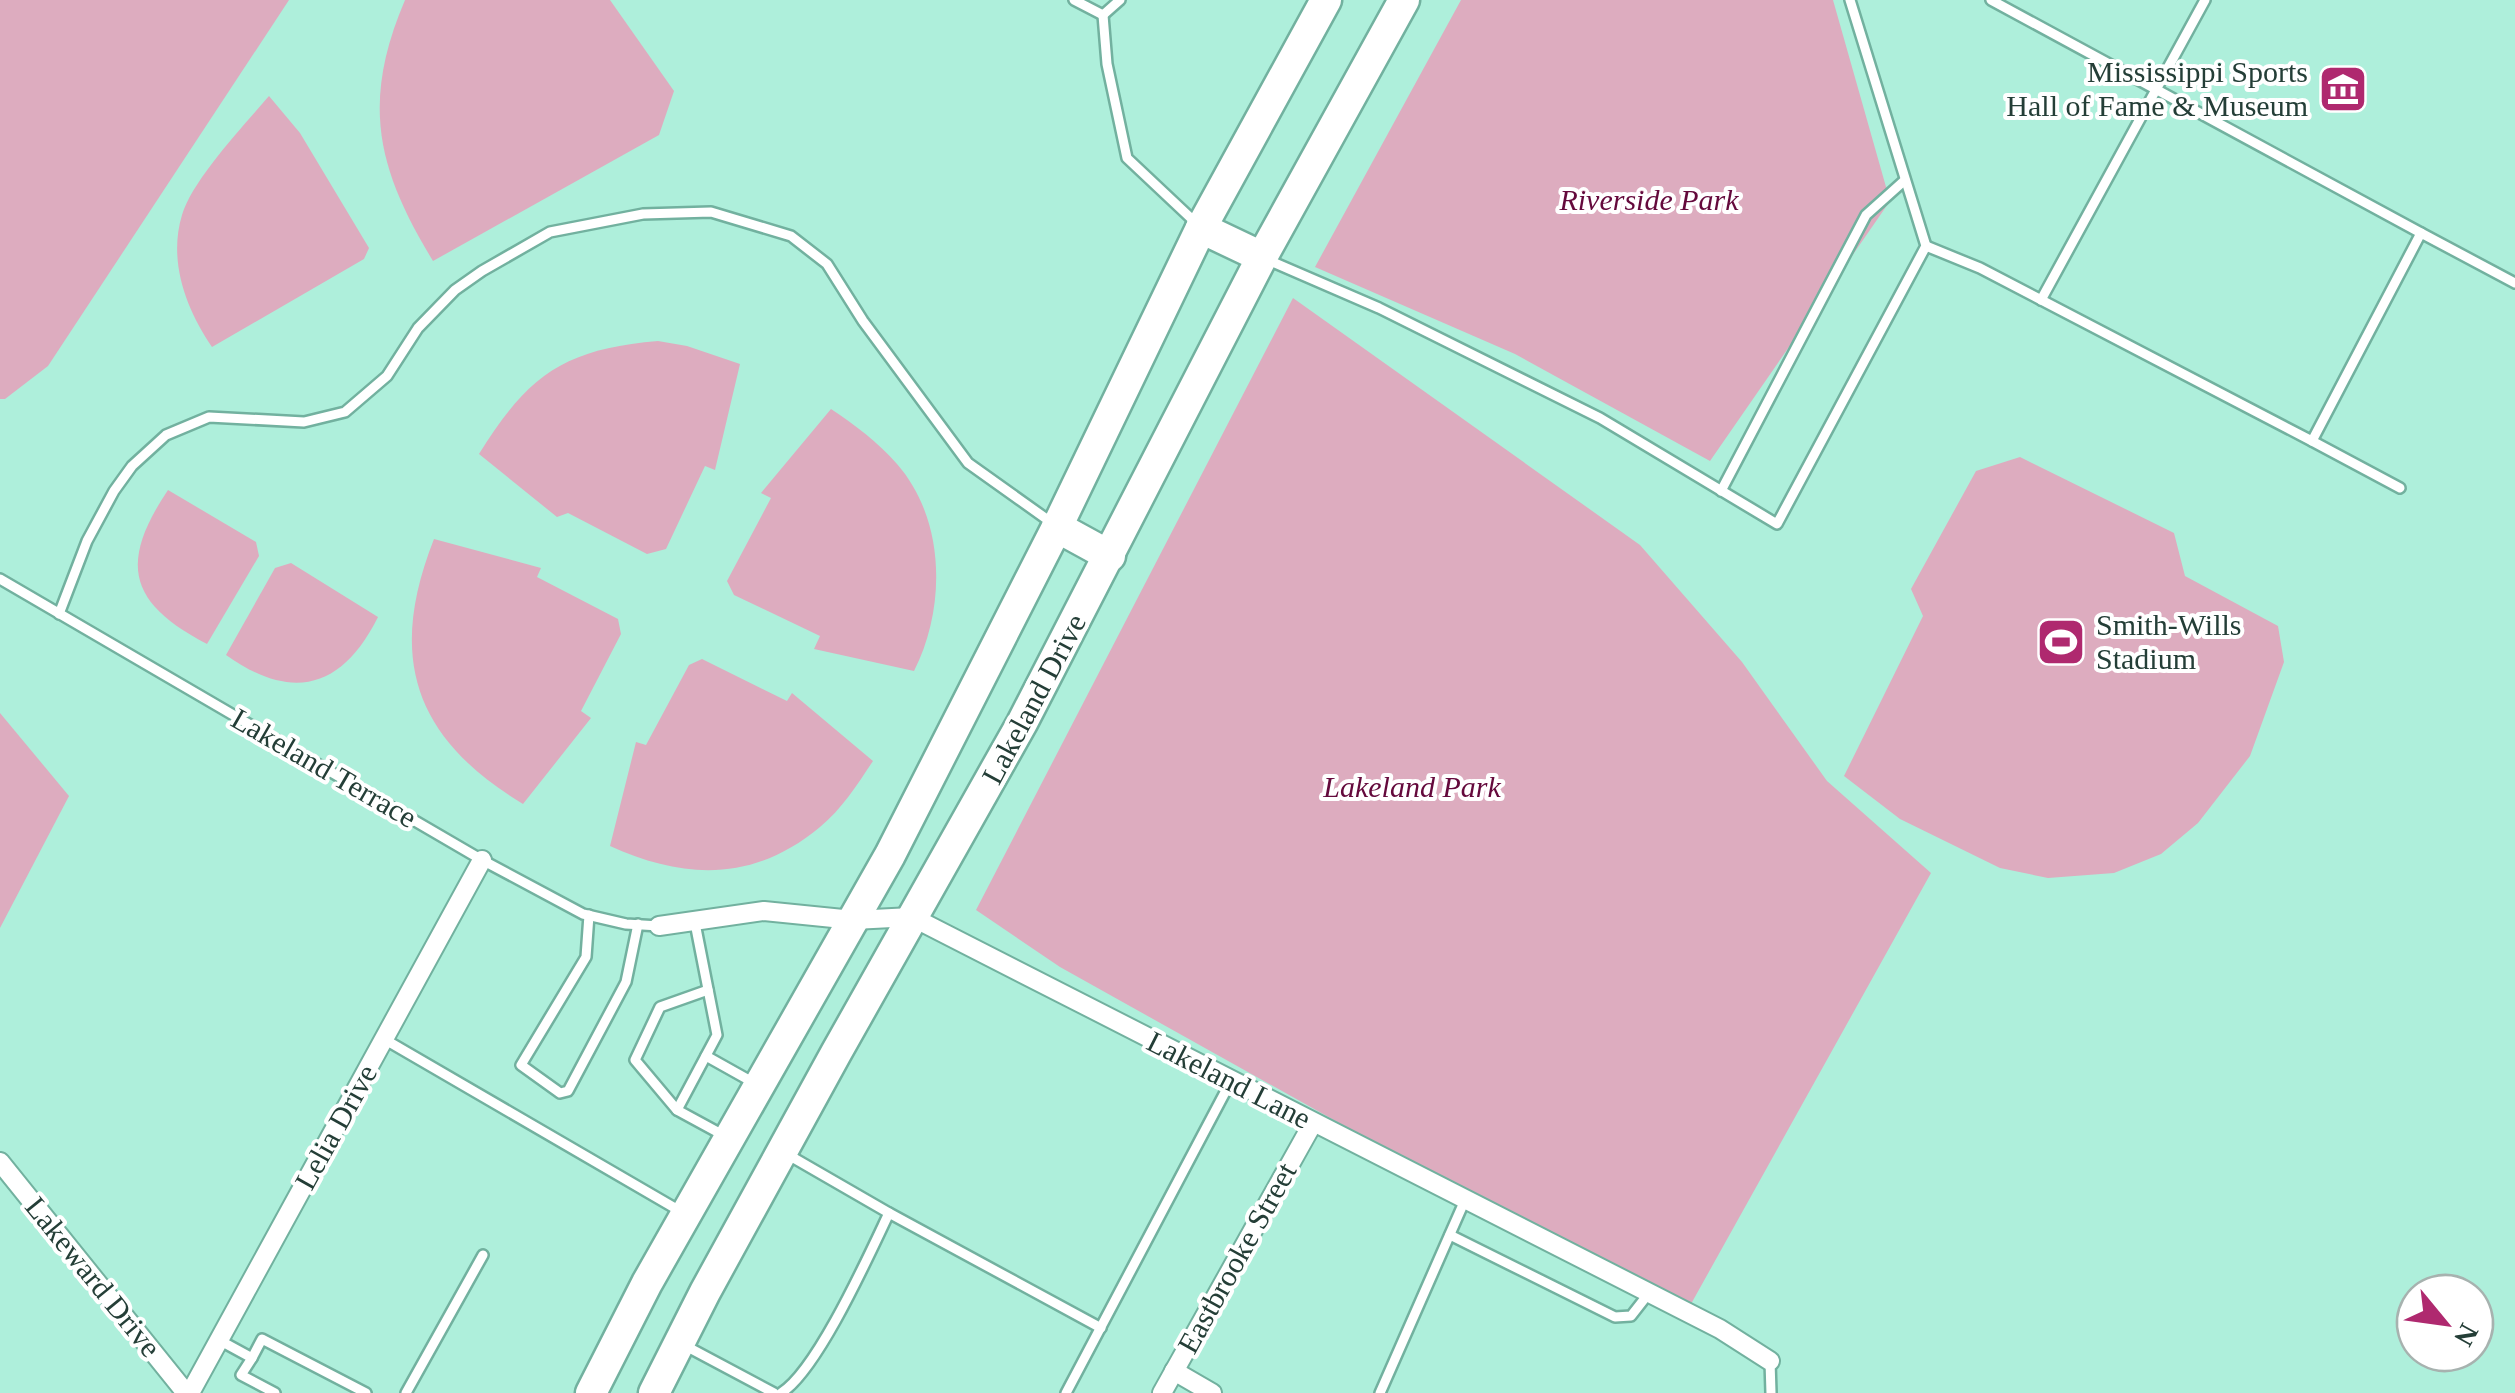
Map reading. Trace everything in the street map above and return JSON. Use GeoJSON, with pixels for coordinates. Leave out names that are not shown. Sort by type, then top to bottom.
{"type":"FeatureCollection","features":[{"type":"Feature","properties":{"kind":"highway","name":"Lakeland Drive"},"geometry":{"type":"LineString","coordinates":[[591,1393],[686,1215],[890,856],[1057,527],[1201,228],[1326,0]]}},
{"type":"Feature","properties":{"kind":"highway","name":"Lakeland Drive"},"geometry":{"type":"LineString","coordinates":[[654,1393],[782,1151],[1022,723],[1262,257],[1404,0]]}},
{"type":"Feature","properties":{"kind":"highway"},"geometry":{"type":"LineString","coordinates":[[1201,228],[1262,257]]}},
{"type":"Feature","properties":{"kind":"highway"},"geometry":{"type":"LineString","coordinates":[[1057,527],[1110,556]]}},
{"type":"Feature","properties":{"kind":"street","name":"Lelia Drive"},"geometry":{"type":"LineString","coordinates":[[188,1393],[482,860]]}},
{"type":"Feature","properties":{"kind":"street","name":"Lakeland Lane"},"geometry":{"type":"LineString","coordinates":[[659,926],[764,911],[853,920],[912,918],[1649,1293],[1732,1336],[1770,1361]]}},
{"type":"Feature","properties":{"kind":"street","name":"Eastbrooke Street"},"geometry":{"type":"LineString","coordinates":[[1162,1393],[1314,1123]]}},
{"type":"Feature","properties":{"kind":"street","name":"Lakeward Drive"},"geometry":{"type":"LineString","coordinates":[[0,1162],[188,1393]]}},
{"type":"Feature","properties":{"kind":"street"},"geometry":{"type":"LineString","coordinates":[[1174,1371],[1212,1393]]}},
{"type":"Feature","properties":{"kind":"lane"},"geometry":{"type":"LineString","coordinates":[[1074,0],[1102,15]]}},
{"type":"Feature","properties":{"kind":"lane"},"geometry":{"type":"LineString","coordinates":[[1102,15],[1120,0]]}},
{"type":"Feature","properties":{"kind":"lane"},"geometry":{"type":"LineString","coordinates":[[1262,257],[1491,362],[1600,418],[1777,524],[1926,246],[1850,0]]}},
{"type":"Feature","properties":{"kind":"lane"},"geometry":{"type":"LineString","coordinates":[[1991,0],[2515,283]]}},
{"type":"Feature","properties":{"kind":"lane"},"geometry":{"type":"LineString","coordinates":[[2041,300],[2206,0]]}},
{"type":"Feature","properties":{"kind":"lane"},"geometry":{"type":"LineString","coordinates":[[1102,15],[1107,64],[1127,158],[1201,228]]}},
{"type":"Feature","properties":{"kind":"lane"},"geometry":{"type":"LineString","coordinates":[[1721,491],[1866,215],[1905,180]]}},
{"type":"Feature","properties":{"kind":"lane"},"geometry":{"type":"LineString","coordinates":[[59,614],[88,541],[114,492],[132,466],[166,434],[208,417],[304,422],[346,412],[387,376],[418,328],[455,290],[482,271],[550,232],[644,214],[711,212],[790,236],[827,264],[968,464],[1057,527]]}},
{"type":"Feature","properties":{"kind":"lane"},"geometry":{"type":"LineString","coordinates":[[2312,441],[2421,233]]}},
{"type":"Feature","properties":{"kind":"lane"},"geometry":{"type":"LineString","coordinates":[[1926,246],[1980,268],[2400,488]]}},
{"type":"Feature","properties":{"kind":"lane","name":"Lakeland Terrace"},"geometry":{"type":"LineString","coordinates":[[0,579],[482,860],[589,915],[659,926]]}},
{"type":"Feature","properties":{"kind":"lane"},"geometry":{"type":"LineString","coordinates":[[589,915],[586,957],[522,1065],[560,1093],[568,1090],[626,982],[638,924]]}},
{"type":"Feature","properties":{"kind":"lane"},"geometry":{"type":"LineString","coordinates":[[677,1110],[717,1034],[695,923]]}},
{"type":"Feature","properties":{"kind":"lane"},"geometry":{"type":"LineString","coordinates":[[708,990],[660,1007],[635,1060],[677,1110],[729,1138]]}},
{"type":"Feature","properties":{"kind":"lane"},"geometry":{"type":"LineString","coordinates":[[384,1039],[686,1215]]}},
{"type":"Feature","properties":{"kind":"lane"},"geometry":{"type":"LineString","coordinates":[[706,1056],[759,1086]]}},
{"type":"Feature","properties":{"kind":"lane"},"geometry":{"type":"LineString","coordinates":[[1066,1393],[1232,1081]]}},
{"type":"Feature","properties":{"kind":"lane"},"geometry":{"type":"LineString","coordinates":[[782,1151],[1101,1328]]}},
{"type":"Feature","properties":{"kind":"lane"},"geometry":{"type":"LineString","coordinates":[[1380,1393],[1465,1200]]}},
{"type":"Feature","properties":{"kind":"lane"},"geometry":{"type":"LineString","coordinates":[[680,1343],[778,1393],[802,1372],[823,1340],[890,1213]]}},
{"type":"Feature","properties":{"kind":"lane"},"geometry":{"type":"LineString","coordinates":[[1450,1234],[1615,1317],[1631,1316],[1649,1293]]}},
{"type":"Feature","properties":{"kind":"lane"},"geometry":{"type":"LineString","coordinates":[[406,1393],[482,1255]]}},
{"type":"Feature","properties":{"kind":"lane"},"geometry":{"type":"LineString","coordinates":[[274,1393],[241,1375],[262,1339],[366,1393]]}},
{"type":"Feature","properties":{"kind":"lane"},"geometry":{"type":"LineString","coordinates":[[219,1340],[252,1358]]}},
{"type":"Feature","properties":{"kind":"lane"},"geometry":{"type":"LineString","coordinates":[[1770,1361],[1770,1393]]}},
{"type":"Feature","properties":{"kind":"green space"},"geometry":{"type":"Polygon","coordinates":[[[0,0],[289,0],[48,366],[5,399],[0,399],[0,0]]]}},
{"type":"Feature","properties":{"kind":"green space"},"geometry":{"type":"Polygon","coordinates":[[[405,0],[610,0],[674,91],[659,135],[433,261],[399,196],[382,135],[383,71],[405,0]]]}},
{"type":"Feature","properties":{"kind":"green space","name":"Riverside Park"},"geometry":{"type":"Polygon","coordinates":[[[1461,0],[1833,0],[1890,201],[1710,461],[1515,354],[1315,267],[1461,0]]]}},
{"type":"Feature","properties":{"kind":"green space"},"geometry":{"type":"Polygon","coordinates":[[[269,96],[300,133],[369,248],[364,259],[212,347],[187,301],[178,267],[178,232],[196,186],[269,96]]]}},
{"type":"Feature","properties":{"kind":"green space","name":"Lakeland Park"},"geometry":{"type":"Polygon","coordinates":[[[1293,298],[1640,545],[1742,662],[1827,781],[1931,873],[1691,1304],[1496,1216],[1366,1138],[1060,967],[976,910],[1293,298]]]}},
{"type":"Feature","properties":{"kind":"green space"},"geometry":{"type":"Polygon","coordinates":[[[658,341],[687,346],[740,364],[715,470],[705,466],[666,549],[647,554],[568,513],[557,517],[479,454],[514,404],[552,371],[597,351],[658,341]]]}},
{"type":"Feature","properties":{"kind":"green space"},"geometry":{"type":"Polygon","coordinates":[[[831,409],[890,456],[913,486],[925,511],[936,565],[936,593],[932,620],[914,671],[814,649],[820,636],[734,595],[727,581],[771,498],[761,493],[831,409]]]}},
{"type":"Feature","properties":{"kind":"green space","name":"Smith-Wills Stadium"},"geometry":{"type":"Polygon","coordinates":[[[2020,457],[2174,533],[2185,576],[2278,626],[2284,662],[2250,756],[2198,823],[2161,854],[2114,873],[2048,878],[2000,868],[1900,819],[1844,776],[1923,616],[1911,589],[1976,471],[2020,457]]]}},
{"type":"Feature","properties":{"kind":"green space"},"geometry":{"type":"Polygon","coordinates":[[[168,490],[256,542],[259,556],[207,644],[161,613],[147,597],[140,579],[142,539],[168,490]]]}},
{"type":"Feature","properties":{"kind":"green space"},"geometry":{"type":"Polygon","coordinates":[[[434,539],[541,568],[537,577],[618,619],[621,634],[581,711],[591,718],[523,804],[486,779],[456,751],[435,723],[420,691],[413,658],[413,621],[434,539]]]}},
{"type":"Feature","properties":{"kind":"green space"},"geometry":{"type":"Polygon","coordinates":[[[291,563],[378,617],[348,660],[313,681],[294,683],[250,670],[226,655],[275,568],[291,563]]]}},
{"type":"Feature","properties":{"kind":"green space"},"geometry":{"type":"Polygon","coordinates":[[[702,659],[787,701],[792,693],[873,761],[835,812],[795,845],[770,858],[718,870],[665,865],[610,846],[636,742],[646,745],[689,665],[702,659]]]}},
{"type":"Feature","properties":{"kind":"green space"},"geometry":{"type":"Polygon","coordinates":[[[0,713],[69,796],[0,928],[0,713]]]}},
{"type":"Feature","properties":{"kind":"place","name":"Mississippi Sports Hall of Fame & Museum"},"geometry":{"type":"Point","coordinates":[2343,89]}},
{"type":"Feature","properties":{"kind":"place","name":"Smith-Wills Stadium"},"geometry":{"type":"Point","coordinates":[2061,642]}}]}
